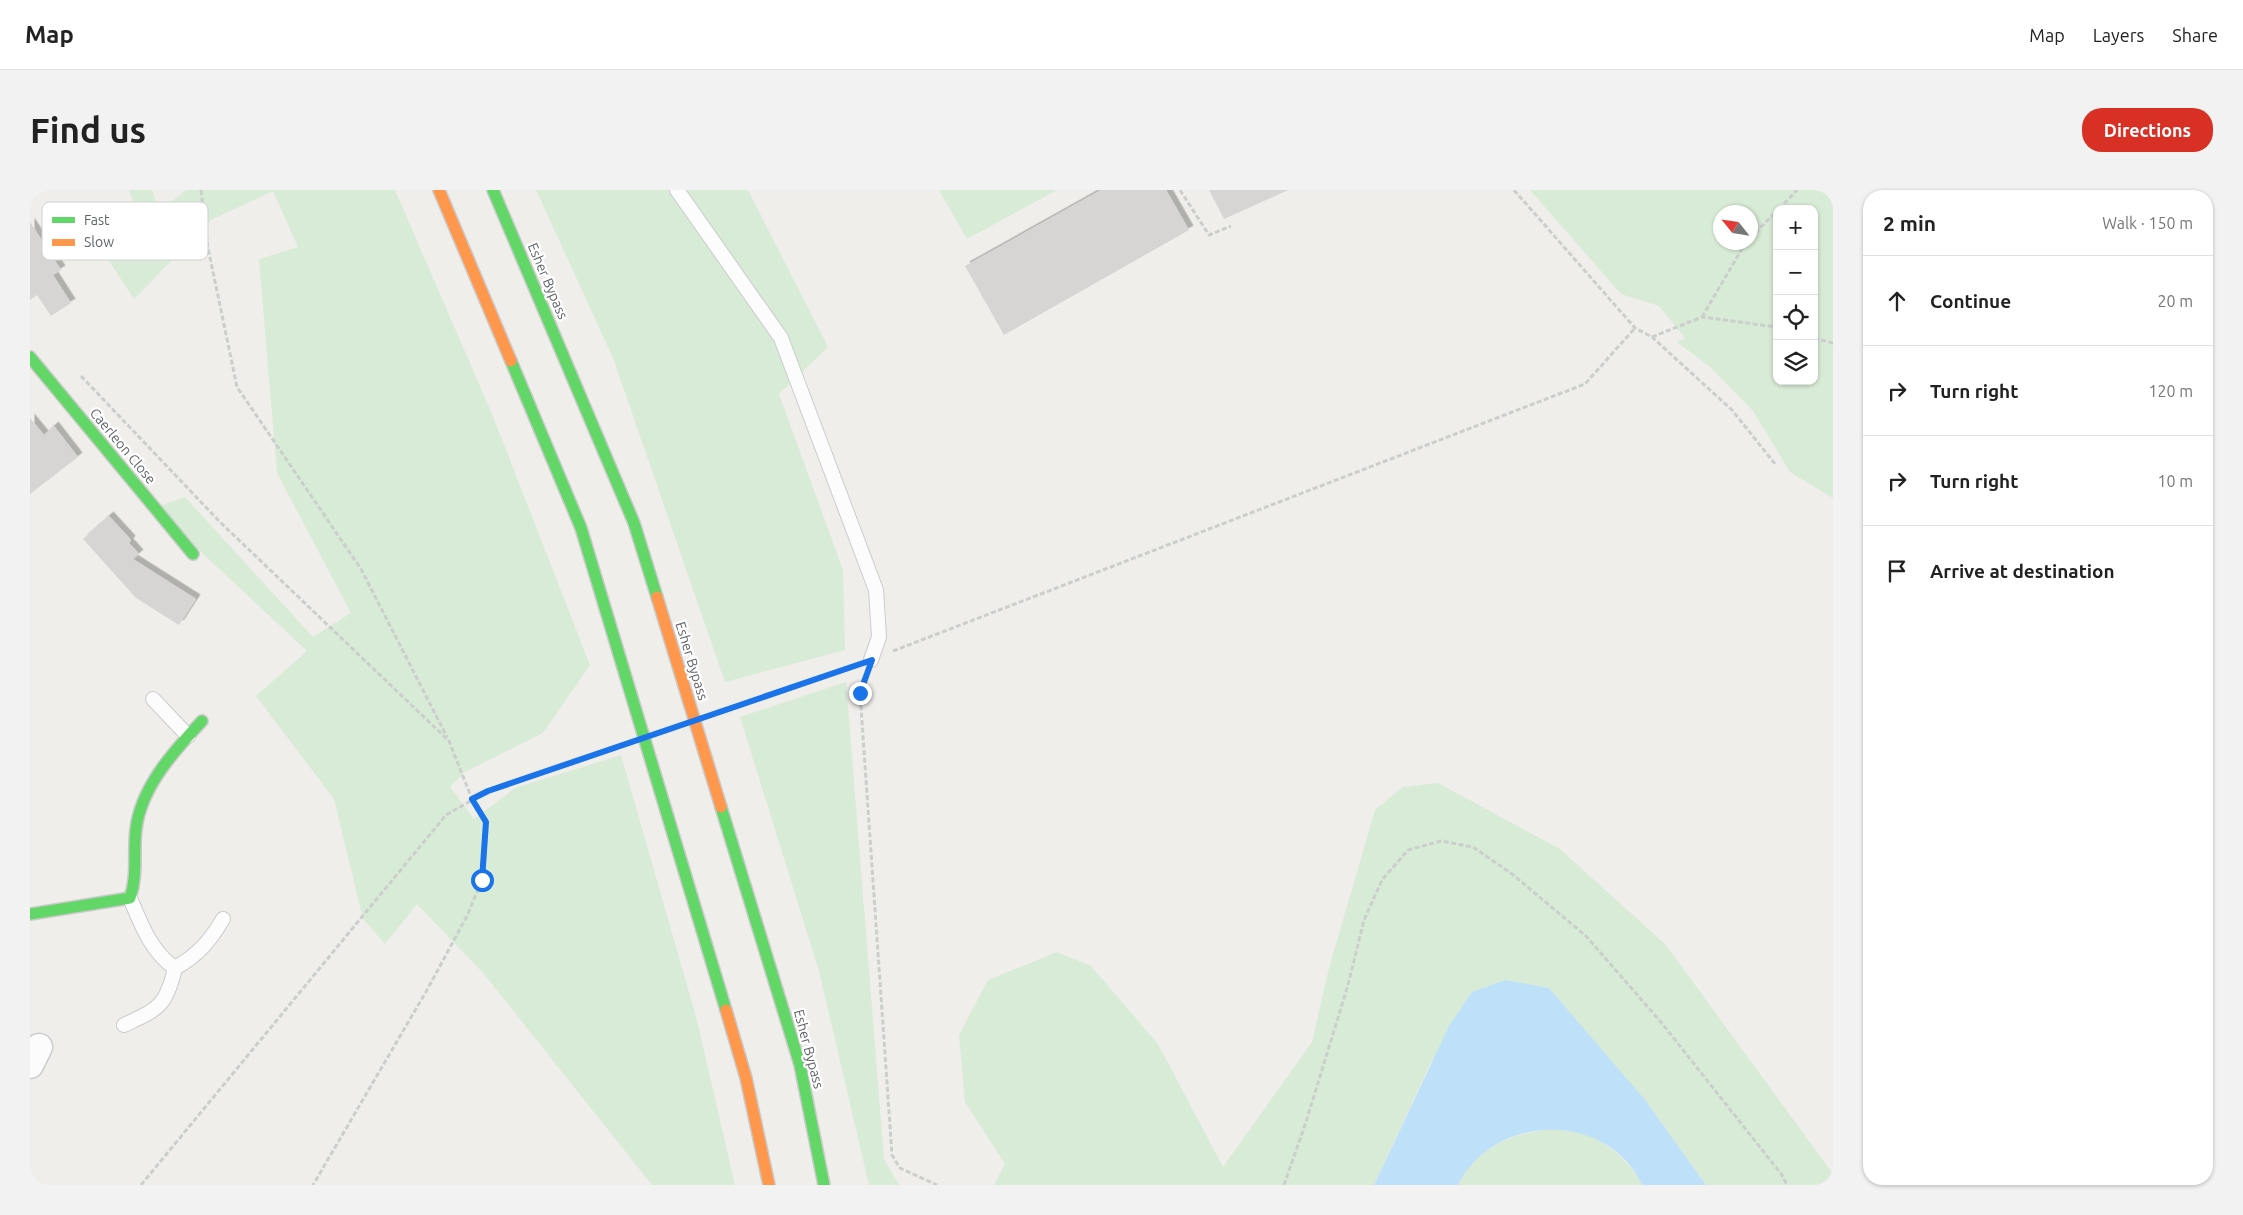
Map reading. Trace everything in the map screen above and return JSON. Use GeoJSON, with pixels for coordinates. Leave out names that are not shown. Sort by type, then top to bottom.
{"type":"FeatureCollection","features":[{"type":"Feature","properties":{"kind":"main road"},"geometry":{"type":"LineString","coordinates":[[439,190],[581,528],[746,1078],[769,1185]]}},
{"type":"Feature","properties":{"kind":"main road","name":"Esher Bypass"},"geometry":{"type":"LineString","coordinates":[[493,190],[634,522],[800,1064],[824,1185]]}},
{"type":"Feature","properties":{"kind":"main road","name":"Caerleon Close"},"geometry":{"type":"LineString","coordinates":[[30,358],[193,554]]}},
{"type":"Feature","properties":{"kind":"main road"},"geometry":{"type":"LineString","coordinates":[[30,914],[130,898],[136,884],[137,822],[153,784],[180,744],[202,721]]}},
{"type":"Feature","properties":{"kind":"lane"},"geometry":{"type":"LineString","coordinates":[[677,190],[781,338],[876,590],[879,638],[867,662]]}},
{"type":"Feature","properties":{"kind":"lane"},"geometry":{"type":"LineString","coordinates":[[152,699],[188,736]]}},
{"type":"Feature","properties":{"kind":"lane"},"geometry":{"type":"LineString","coordinates":[[130,898],[149,940],[164,960],[176,968]]}},
{"type":"Feature","properties":{"kind":"lane"},"geometry":{"type":"LineString","coordinates":[[124,1025],[158,1009],[171,988],[176,968],[195,956],[212,937],[223,919]]}},
{"type":"Feature","properties":{"kind":"path"},"geometry":{"type":"LineString","coordinates":[[1180,190],[1209,235],[1231,226]]}},
{"type":"Feature","properties":{"kind":"path"},"geometry":{"type":"LineString","coordinates":[[1514,190],[1635,328],[1652,337],[1732,410],[1775,464]]}},
{"type":"Feature","properties":{"kind":"path"},"geometry":{"type":"LineString","coordinates":[[1783,205],[1797,190]]}},
{"type":"Feature","properties":{"kind":"path"},"geometry":{"type":"LineString","coordinates":[[1758,230],[1773,215]]}},
{"type":"Feature","properties":{"kind":"path"},"geometry":{"type":"LineString","coordinates":[[208,248],[237,387],[361,569],[449,741],[472,799],[486,822],[482,880],[467,916],[427,990],[313,1185]]}},
{"type":"Feature","properties":{"kind":"path"},"geometry":{"type":"LineString","coordinates":[[1702,317],[1741,250]]}},
{"type":"Feature","properties":{"kind":"path"},"geometry":{"type":"LineString","coordinates":[[1652,337],[1702,317],[1773,326]]}},
{"type":"Feature","properties":{"kind":"path"},"geometry":{"type":"LineString","coordinates":[[141,1185],[446,815],[472,799],[516,781],[867,662],[1585,384],[1635,328]]}},
{"type":"Feature","properties":{"kind":"path"},"geometry":{"type":"LineString","coordinates":[[1818,339],[1833,343]]}},
{"type":"Feature","properties":{"kind":"path"},"geometry":{"type":"LineString","coordinates":[[80,375],[220,522],[449,741]]}},
{"type":"Feature","properties":{"kind":"path"},"geometry":{"type":"LineString","coordinates":[[867,662],[860,693],[892,1155],[900,1168],[937,1185]]}},
{"type":"Feature","properties":{"kind":"path"},"geometry":{"type":"LineString","coordinates":[[1284,1185],[1306,1122],[1348,985],[1364,920],[1382,880],[1408,850],[1441,841],[1473,847],[1512,874],[1586,936],[1660,1021],[1782,1175],[1787,1185]]}},
{"type":"Feature","properties":{"kind":"green space"},"geometry":{"type":"Polygon","coordinates":[[[129,190],[152,190],[156,202],[133,202],[129,190]]]}},
{"type":"Feature","properties":{"kind":"green space"},"geometry":{"type":"Polygon","coordinates":[[[186,190],[395,190],[492,414],[590,665],[543,733],[465,772],[450,787],[474,819],[515,788],[621,755],[697,1020],[735,1185],[652,1185],[484,974],[417,904],[385,944],[363,919],[334,799],[256,696],[307,651],[154,508],[185,497],[313,637],[351,613],[277,473],[259,259],[298,247],[273,191],[208,223],[208,202],[171,202],[186,190]]]}},
{"type":"Feature","properties":{"kind":"green space"},"geometry":{"type":"Polygon","coordinates":[[[536,190],[748,190],[828,347],[779,394],[843,570],[845,650],[725,682],[613,358],[536,190]]]}},
{"type":"Feature","properties":{"kind":"green space"},"geometry":{"type":"Polygon","coordinates":[[[939,190],[1057,190],[967,239],[939,190]]]}},
{"type":"Feature","properties":{"kind":"green space"},"geometry":{"type":"Polygon","coordinates":[[[1530,190],[1833,190],[1833,498],[1790,472],[1753,411],[1709,366],[1677,342],[1685,338],[1659,306],[1621,294],[1530,190]]]}},
{"type":"Feature","properties":{"kind":"green space"},"geometry":{"type":"Polygon","coordinates":[[[108,260],[172,260],[134,299],[108,260]]]}},
{"type":"Feature","properties":{"kind":"green space"},"geometry":{"type":"Polygon","coordinates":[[[846,682],[884,1159],[899,1185],[869,1185],[819,971],[740,717],[846,682]]]}},
{"type":"Feature","properties":{"kind":"green space"},"geometry":{"type":"Polygon","coordinates":[[[1438,783],[1560,849],[1666,945],[1833,1174],[1833,1185],[1706,1185],[1646,1101],[1432,1060],[1374,1185],[994,1185],[1005,1164],[965,1102],[959,1035],[988,980],[1057,952],[1091,966],[1158,1044],[1223,1167],[1312,1042],[1329,968],[1375,810],[1403,787],[1438,783]]]}},
{"type":"Feature","properties":{"kind":"green space"},"geometry":{"type":"Polygon","coordinates":[[[1550,1129],[1581,1133],[1608,1146],[1631,1168],[1642,1185],[1458,1185],[1475,1161],[1496,1145],[1521,1135],[1550,1129]]]}},
{"type":"Feature","properties":{"kind":"water"},"geometry":{"type":"Polygon","coordinates":[[[1505,980],[1549,988],[1646,1101],[1706,1185],[1642,1185],[1626,1161],[1604,1143],[1578,1133],[1550,1130],[1523,1134],[1497,1144],[1475,1161],[1458,1185],[1374,1185],[1449,1026],[1472,992],[1505,980]]]}},
{"type":"Feature","properties":{"kind":"building"},"geometry":{"type":"Polygon","coordinates":[[[1101,190],[1166,190],[1189,230],[1004,335],[965,266],[1101,190]]]}},
{"type":"Feature","properties":{"kind":"building"},"geometry":{"type":"Polygon","coordinates":[[[1209,190],[1288,190],[1224,219],[1209,190]]]}},
{"type":"Feature","properties":{"kind":"building"},"geometry":{"type":"Polygon","coordinates":[[[30,222],[42,241],[42,260],[55,260],[61,270],[53,275],[71,303],[51,316],[37,295],[30,300],[30,222]]]}},
{"type":"Feature","properties":{"kind":"building"},"geometry":{"type":"Polygon","coordinates":[[[30,418],[44,435],[54,426],[78,457],[30,494],[30,418]]]}},
{"type":"Feature","properties":{"kind":"building"},"geometry":{"type":"Polygon","coordinates":[[[109,516],[131,540],[129,543],[139,554],[133,559],[196,599],[179,625],[136,598],[83,539],[109,516]]]}},
{"type":"Feature","properties":{"kind":"traffic: fast"},"geometry":{"type":"LineString","coordinates":[[493,190],[634,523],[657,597]]}},
{"type":"Feature","properties":{"kind":"traffic: fast"},"geometry":{"type":"LineString","coordinates":[[30,357],[193,554]]}},
{"type":"Feature","properties":{"kind":"traffic: fast"},"geometry":{"type":"LineString","coordinates":[[511,361],[581,528],[726,1010]]}},
{"type":"Feature","properties":{"kind":"traffic: fast"},"geometry":{"type":"LineString","coordinates":[[30,914],[130,898],[135,872],[136,829],[144,799],[170,757],[202,721]]}},
{"type":"Feature","properties":{"kind":"traffic: fast"},"geometry":{"type":"LineString","coordinates":[[721,807],[800,1065],[824,1185]]}},
{"type":"Feature","properties":{"kind":"traffic: slow"},"geometry":{"type":"LineString","coordinates":[[439,190],[511,361]]}},
{"type":"Feature","properties":{"kind":"traffic: slow"},"geometry":{"type":"LineString","coordinates":[[657,597],[721,807]]}},
{"type":"Feature","properties":{"kind":"traffic: slow"},"geometry":{"type":"LineString","coordinates":[[726,1010],[746,1078],[769,1185]]}},
{"type":"Feature","properties":{"kind":"route"},"geometry":{"type":"LineString","coordinates":[[482,880],[486,822],[472,799],[488,791],[872,660],[860,693]]}}]}
